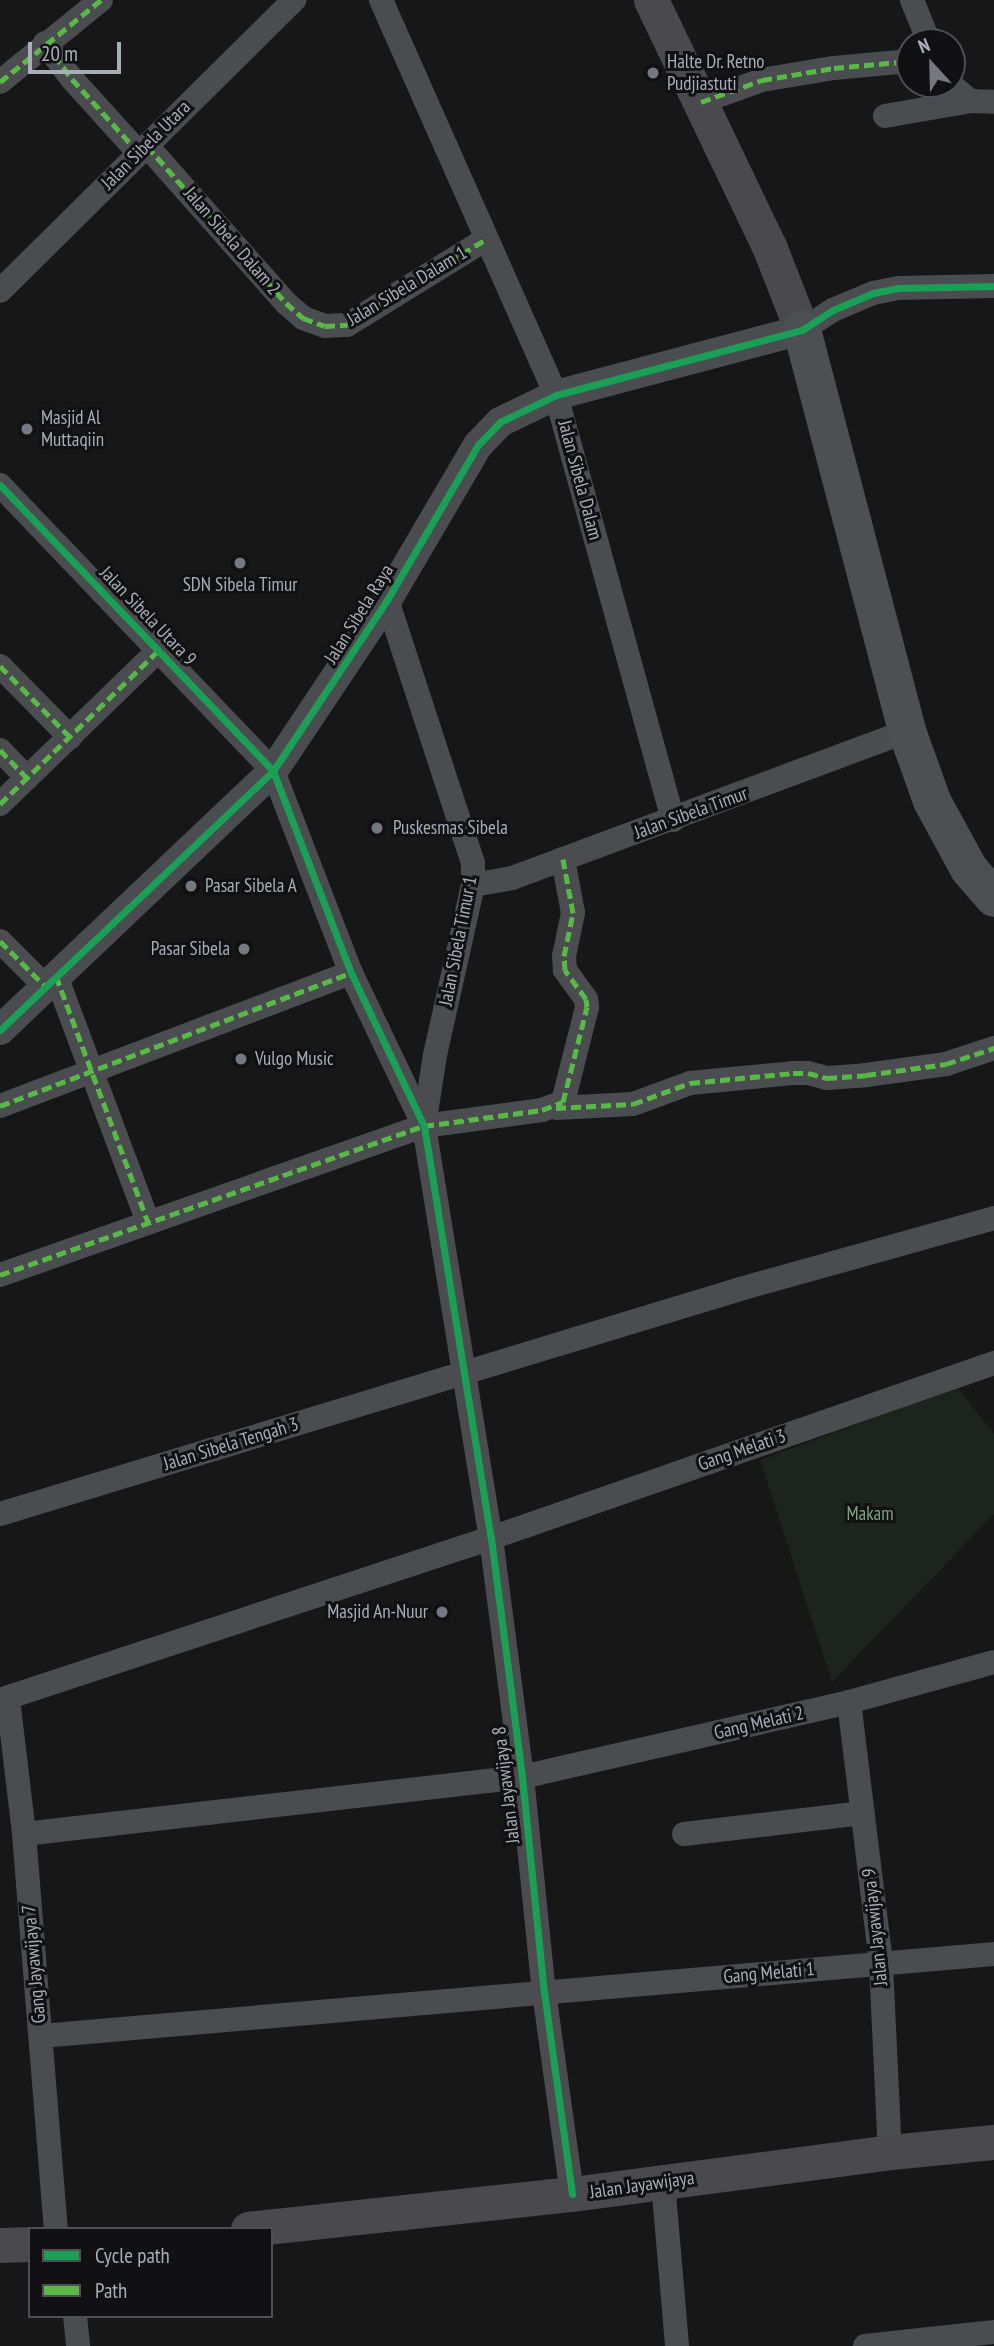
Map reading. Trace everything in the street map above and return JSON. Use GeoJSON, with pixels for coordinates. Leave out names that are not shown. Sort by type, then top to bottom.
{"type":"FeatureCollection","features":[{"type":"Feature","properties":{"kind":"main road"},"geometry":{"type":"LineString","coordinates":[[651,0],[769,246],[802,330],[907,732],[932,801],[969,869],[994,898]]}},
{"type":"Feature","properties":{"kind":"main road","name":"Jalan Jayawijaya"},"geometry":{"type":"LineString","coordinates":[[267,2227],[572,2194],[890,2152],[994,2142]]}},
{"type":"Feature","properties":{"kind":"main road"},"geometry":{"type":"LineString","coordinates":[[0,2245],[28,2244]]}},
{"type":"Feature","properties":{"kind":"street"},"geometry":{"type":"LineString","coordinates":[[0,82],[101,0]]}},
{"type":"Feature","properties":{"kind":"street","name":"Jalan Sibela Utara"},"geometry":{"type":"LineString","coordinates":[[0,291],[294,0]]}},
{"type":"Feature","properties":{"kind":"street","name":"Jalan Sibela Dalam"},"geometry":{"type":"LineString","coordinates":[[381,0],[556,395],[673,820]]}},
{"type":"Feature","properties":{"kind":"street"},"geometry":{"type":"LineString","coordinates":[[912,0],[923,28]]}},
{"type":"Feature","properties":{"kind":"street","name":"Jalan Sibela Dalam 2"},"geometry":{"type":"LineString","coordinates":[[45,43],[72,79],[143,149],[286,303],[303,318],[325,326]]}},
{"type":"Feature","properties":{"kind":"street"},"geometry":{"type":"LineString","coordinates":[[701,102],[762,80],[834,68],[896,62]]}},
{"type":"Feature","properties":{"kind":"street"},"geometry":{"type":"LineString","coordinates":[[966,92],[982,101]]}},
{"type":"Feature","properties":{"kind":"street"},"geometry":{"type":"LineString","coordinates":[[885,116],[982,101]]}},
{"type":"Feature","properties":{"kind":"street","name":"Jalan Sibela Dalam 1"},"geometry":{"type":"LineString","coordinates":[[325,326],[347,325],[486,239]]}},
{"type":"Feature","properties":{"kind":"street"},"geometry":{"type":"LineString","coordinates":[[802,330],[833,310],[873,293],[899,288],[994,286]]}},
{"type":"Feature","properties":{"kind":"street","name":"Jalan Sibela Raya"},"geometry":{"type":"LineString","coordinates":[[0,1030],[273,771],[315,712],[387,600],[478,445],[500,422],[556,395],[802,330]]}},
{"type":"Feature","properties":{"kind":"street","name":"Jalan Sibela Utara 9"},"geometry":{"type":"LineString","coordinates":[[0,485],[273,771]]}},
{"type":"Feature","properties":{"kind":"street","name":"Jalan Sibela Timur 1"},"geometry":{"type":"LineString","coordinates":[[387,600],[473,863],[472,886],[440,1028],[424,1126]]}},
{"type":"Feature","properties":{"kind":"street"},"geometry":{"type":"LineString","coordinates":[[0,804],[159,650]]}},
{"type":"Feature","properties":{"kind":"street"},"geometry":{"type":"LineString","coordinates":[[0,666],[70,737]]}},
{"type":"Feature","properties":{"kind":"street","name":"Jalan Sibela Timur"},"geometry":{"type":"LineString","coordinates":[[472,886],[512,878],[907,732]]}},
{"type":"Feature","properties":{"kind":"street"},"geometry":{"type":"LineString","coordinates":[[0,750],[27,778]]}},
{"type":"Feature","properties":{"kind":"street"},"geometry":{"type":"LineString","coordinates":[[273,771],[351,973],[424,1126]]}},
{"type":"Feature","properties":{"kind":"street"},"geometry":{"type":"LineString","coordinates":[[556,1108],[564,1102],[587,1007],[586,999],[565,970],[564,956],[573,913],[563,859]]}},
{"type":"Feature","properties":{"kind":"street"},"geometry":{"type":"LineString","coordinates":[[0,941],[51,981],[93,1073],[148,1222]]}},
{"type":"Feature","properties":{"kind":"street"},"geometry":{"type":"LineString","coordinates":[[0,1106],[351,973]]}},
{"type":"Feature","properties":{"kind":"street"},"geometry":{"type":"LineString","coordinates":[[0,1275],[424,1126],[556,1108],[632,1104],[690,1083],[793,1073],[808,1073],[827,1078],[866,1075],[946,1063],[994,1048]]}},
{"type":"Feature","properties":{"kind":"street","name":"Jalan Jayawijaya 8"},"geometry":{"type":"LineString","coordinates":[[424,1126],[462,1373],[491,1538],[522,1777],[544,1992],[572,2194]]}},
{"type":"Feature","properties":{"kind":"street","name":"Jalan Sibela Tengah 3"},"geometry":{"type":"LineString","coordinates":[[0,1514],[462,1373],[994,1217]]}},
{"type":"Feature","properties":{"kind":"street","name":"Gang Melati 3"},"geometry":{"type":"LineString","coordinates":[[4,1700],[491,1538],[994,1363]]}},
{"type":"Feature","properties":{"kind":"street","name":"Gang Melati 2"},"geometry":{"type":"LineString","coordinates":[[23,1834],[522,1777],[849,1702],[994,1662]]}},
{"type":"Feature","properties":{"kind":"street","name":"Gang Jayawijaya 7"},"geometry":{"type":"LineString","coordinates":[[4,1700],[23,1834],[56,2227]]}},
{"type":"Feature","properties":{"kind":"street","name":"Jalan Jayawijaya 9"},"geometry":{"type":"LineString","coordinates":[[849,1702],[881,1964],[890,2152]]}},
{"type":"Feature","properties":{"kind":"street"},"geometry":{"type":"LineString","coordinates":[[684,1834],[863,1813]]}},
{"type":"Feature","properties":{"kind":"street","name":"Gang Melati 1"},"geometry":{"type":"LineString","coordinates":[[41,2036],[994,1954]]}},
{"type":"Feature","properties":{"kind":"street"},"geometry":{"type":"LineString","coordinates":[[663,2182],[677,2346]]}},
{"type":"Feature","properties":{"kind":"street"},"geometry":{"type":"LineString","coordinates":[[75,2318],[78,2346]]}},
{"type":"Feature","properties":{"kind":"street"},"geometry":{"type":"LineString","coordinates":[[865,2346],[994,2332]]}},
{"type":"Feature","properties":{"kind":"green space","name":"Makam"},"geometry":{"type":"Polygon","coordinates":[[[957,1387],[994,1434],[994,1514],[832,1682],[760,1460],[957,1387]]]}},
{"type":"Feature","properties":{"kind":"marked path"},"geometry":{"type":"LineString","coordinates":[[0,82],[101,0]]}},
{"type":"Feature","properties":{"kind":"marked path"},"geometry":{"type":"LineString","coordinates":[[45,43],[72,79],[139,153]]}},
{"type":"Feature","properties":{"kind":"marked path"},"geometry":{"type":"LineString","coordinates":[[701,102],[762,80],[834,68],[896,62]]}},
{"type":"Feature","properties":{"kind":"marked path"},"geometry":{"type":"LineString","coordinates":[[147,146],[286,303],[303,318],[325,326],[347,325],[486,239]]}},
{"type":"Feature","properties":{"kind":"marked path"},"geometry":{"type":"LineString","coordinates":[[0,804],[159,650]]}},
{"type":"Feature","properties":{"kind":"marked path"},"geometry":{"type":"LineString","coordinates":[[0,666],[70,737]]}},
{"type":"Feature","properties":{"kind":"marked path"},"geometry":{"type":"LineString","coordinates":[[0,750],[27,778]]}},
{"type":"Feature","properties":{"kind":"marked path"},"geometry":{"type":"LineString","coordinates":[[0,1275],[424,1126],[542,1110],[563,1102],[587,1007],[586,999],[565,970],[564,956],[573,913],[563,859]]}},
{"type":"Feature","properties":{"kind":"marked path"},"geometry":{"type":"LineString","coordinates":[[0,941],[45,986]]}},
{"type":"Feature","properties":{"kind":"marked path"},"geometry":{"type":"LineString","coordinates":[[0,1106],[351,973]]}},
{"type":"Feature","properties":{"kind":"marked path"},"geometry":{"type":"LineString","coordinates":[[56,976],[148,1222]]}},
{"type":"Feature","properties":{"kind":"marked path"},"geometry":{"type":"LineString","coordinates":[[556,1108],[633,1104],[690,1083],[793,1073],[808,1073],[827,1078],[866,1075],[946,1064],[994,1048]]}},
{"type":"Feature","properties":{"kind":"cycle path"},"geometry":{"type":"LineString","coordinates":[[0,1030],[273,771],[387,600],[478,445],[500,422],[556,395],[802,330],[833,310],[873,293],[899,288],[994,286]]}},
{"type":"Feature","properties":{"kind":"cycle path"},"geometry":{"type":"LineString","coordinates":[[0,485],[273,771],[351,973],[424,1126],[491,1538],[522,1777],[544,1992],[572,2194]]}},
{"type":"Feature","properties":{"kind":"place","name":"Halte Dr. Retno Pudjiastuti"},"geometry":{"type":"Point","coordinates":[653,73]}},
{"type":"Feature","properties":{"kind":"place","name":"Masjid Al Muttaqiin"},"geometry":{"type":"Point","coordinates":[27,429]}},
{"type":"Feature","properties":{"kind":"place","name":"SDN Sibela Timur"},"geometry":{"type":"Point","coordinates":[240,563]}},
{"type":"Feature","properties":{"kind":"place","name":"Puskesmas Sibela"},"geometry":{"type":"Point","coordinates":[377,828]}},
{"type":"Feature","properties":{"kind":"place","name":"Pasar Sibela A"},"geometry":{"type":"Point","coordinates":[191,886]}},
{"type":"Feature","properties":{"kind":"place","name":"Pasar Sibela"},"geometry":{"type":"Point","coordinates":[244,949]}},
{"type":"Feature","properties":{"kind":"place","name":"Vulgo Music"},"geometry":{"type":"Point","coordinates":[241,1059]}},
{"type":"Feature","properties":{"kind":"place","name":"Masjid An-Nuur"},"geometry":{"type":"Point","coordinates":[442,1612]}}]}
